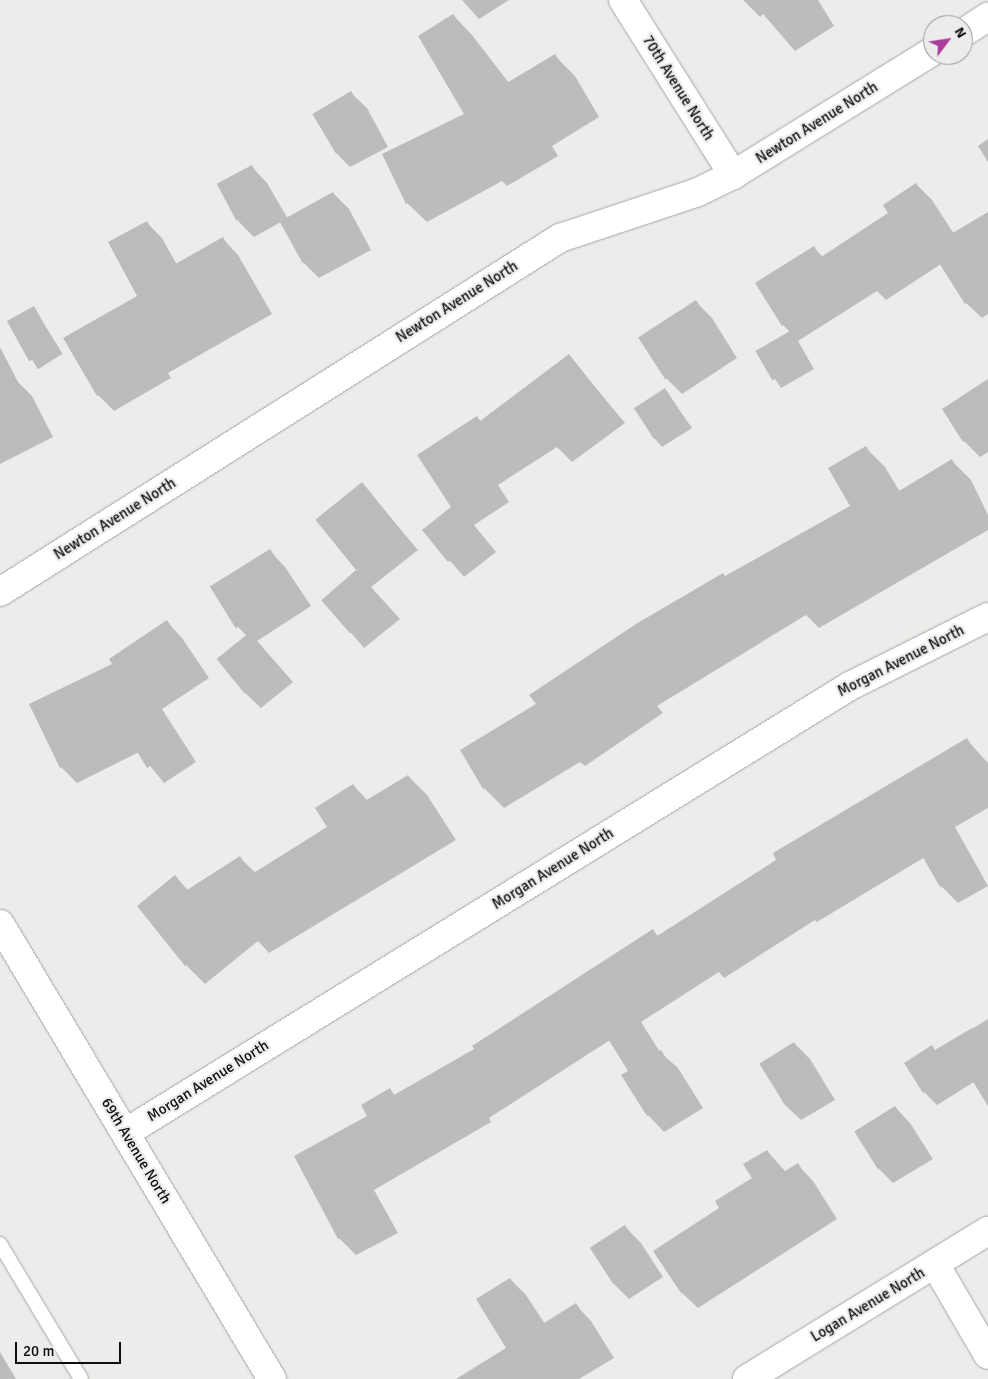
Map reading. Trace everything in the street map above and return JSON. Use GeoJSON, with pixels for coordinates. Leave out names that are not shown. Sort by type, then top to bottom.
{"type":"FeatureCollection","features":[{"type":"Feature","properties":{"kind":"street","name":"70th Avenue North"},"geometry":{"type":"LineString","coordinates":[[623,0],[733,175]]}},
{"type":"Feature","properties":{"kind":"street"},"geometry":{"type":"LineString","coordinates":[[973,27],[988,17]]}},
{"type":"Feature","properties":{"kind":"street","name":"Newton Avenue North"},"geometry":{"type":"LineString","coordinates":[[0,592],[560,238],[690,195],[733,175],[923,57]]}},
{"type":"Feature","properties":{"kind":"street","name":"Morgan Avenue North"},"geometry":{"type":"LineString","coordinates":[[125,1133],[850,686],[988,617]]}},
{"type":"Feature","properties":{"kind":"street","name":"69th Avenue North"},"geometry":{"type":"LineString","coordinates":[[0,924],[272,1379]]}},
{"type":"Feature","properties":{"kind":"street","name":"Logan Avenue North"},"geometry":{"type":"LineString","coordinates":[[747,1379],[988,1231]]}},
{"type":"Feature","properties":{"kind":"street"},"geometry":{"type":"LineString","coordinates":[[935,1264],[988,1355]]}},
{"type":"Feature","properties":{"kind":"lane"},"geometry":{"type":"LineString","coordinates":[[0,1244],[81,1379]]}},
{"type":"Feature","properties":{"kind":"building"},"geometry":{"type":"Polygon","coordinates":[[[453,14],[505,84],[555,54],[581,97],[533,126],[540,136],[487,167],[483,161],[406,204],[382,154],[464,114],[418,36],[453,14]]]}},
{"type":"Feature","properties":{"kind":"building"},"geometry":{"type":"Polygon","coordinates":[[[351,91],[374,130],[336,153],[312,114],[351,91]]]}},
{"type":"Feature","properties":{"kind":"building"},"geometry":{"type":"Polygon","coordinates":[[[252,165],[272,202],[236,221],[217,184],[252,165]]]}},
{"type":"Feature","properties":{"kind":"building"},"geometry":{"type":"Polygon","coordinates":[[[916,183],[949,234],[869,285],[863,275],[782,326],[755,283],[814,246],[821,257],[888,213],[883,205],[916,183]]]}},
{"type":"Feature","properties":{"kind":"building"},"geometry":{"type":"Polygon","coordinates":[[[333,192],[356,234],[303,264],[280,222],[333,192]]]}},
{"type":"Feature","properties":{"kind":"building"},"geometry":{"type":"Polygon","coordinates":[[[988,212],[988,289],[965,304],[929,247],[988,212]]]}},
{"type":"Feature","properties":{"kind":"building"},"geometry":{"type":"Polygon","coordinates":[[[147,221],[172,266],[223,237],[257,298],[153,357],[156,362],[97,396],[63,338],[137,296],[108,242],[147,221]]]}},
{"type":"Feature","properties":{"kind":"building"},"geometry":{"type":"Polygon","coordinates":[[[696,300],[723,342],[665,380],[638,338],[696,300]]]}},
{"type":"Feature","properties":{"kind":"building"},"geometry":{"type":"Polygon","coordinates":[[[34,306],[56,346],[29,361],[7,321],[34,306]]]}},
{"type":"Feature","properties":{"kind":"building"},"geometry":{"type":"Polygon","coordinates":[[[790,331],[807,360],[772,380],[755,351],[790,331]]]}},
{"type":"Feature","properties":{"kind":"building"},"geometry":{"type":"Polygon","coordinates":[[[0,347],[38,421],[0,440],[0,347]]]}},
{"type":"Feature","properties":{"kind":"building"},"geometry":{"type":"Polygon","coordinates":[[[569,354],[610,406],[555,447],[543,430],[483,469],[494,486],[460,509],[481,536],[448,562],[422,530],[451,507],[417,455],[477,416],[480,421],[569,354]]]}},
{"type":"Feature","properties":{"kind":"building"},"geometry":{"type":"Polygon","coordinates":[[[988,379],[988,426],[963,442],[942,409],[988,379]]]}},
{"type":"Feature","properties":{"kind":"building"},"geometry":{"type":"Polygon","coordinates":[[[665,388],[685,419],[654,439],[634,408],[665,388]]]}},
{"type":"Feature","properties":{"kind":"building"},"geometry":{"type":"Polygon","coordinates":[[[866,446],[894,494],[952,459],[975,507],[799,610],[790,594],[639,687],[644,693],[564,747],[561,742],[483,789],[460,750],[536,704],[529,695],[636,624],[723,573],[725,576],[850,506],[828,468],[866,446]]]}},
{"type":"Feature","properties":{"kind":"building"},"geometry":{"type":"Polygon","coordinates":[[[362,482],[403,533],[356,570],[315,520],[362,482]]]}},
{"type":"Feature","properties":{"kind":"building"},"geometry":{"type":"Polygon","coordinates":[[[270,549],[296,591],[236,628],[210,587],[270,549]]]}},
{"type":"Feature","properties":{"kind":"building"},"geometry":{"type":"Polygon","coordinates":[[[356,570],[385,603],[350,633],[321,600],[356,570]]]}},
{"type":"Feature","properties":{"kind":"building"},"geometry":{"type":"Polygon","coordinates":[[[167,620],[194,662],[147,693],[182,746],[147,768],[127,735],[60,768],[29,704],[112,664],[109,659],[167,620]]]}},
{"type":"Feature","properties":{"kind":"building"},"geometry":{"type":"Polygon","coordinates":[[[250,632],[278,666],[244,693],[217,659],[250,632]]]}},
{"type":"Feature","properties":{"kind":"building"},"geometry":{"type":"Polygon","coordinates":[[[967,738],[988,773],[988,782],[939,810],[973,868],[940,887],[912,838],[800,906],[798,903],[706,961],[702,956],[625,1005],[656,1053],[661,1050],[687,1091],[647,1116],[621,1075],[628,1071],[597,1021],[473,1101],[475,1104],[358,1172],[382,1215],[338,1239],[294,1156],[367,1116],[361,1105],[390,1088],[394,1095],[474,1049],[472,1046],[653,929],[657,936],[776,860],[773,853],[967,738]]]}},
{"type":"Feature","properties":{"kind":"building"},"geometry":{"type":"Polygon","coordinates":[[[408,775],[438,821],[250,935],[241,921],[185,966],[137,906],[175,875],[187,890],[240,856],[252,874],[327,827],[315,808],[353,784],[365,801],[408,775]]]}},
{"type":"Feature","properties":{"kind":"building"},"geometry":{"type":"Polygon","coordinates":[[[972,1028],[988,1054],[988,1106],[964,1067],[923,1093],[904,1063],[932,1045],[935,1050],[972,1028]]]}},
{"type":"Feature","properties":{"kind":"building"},"geometry":{"type":"Polygon","coordinates":[[[794,1042],[820,1084],[785,1105],[759,1064],[794,1042]]]}},
{"type":"Feature","properties":{"kind":"building"},"geometry":{"type":"Polygon","coordinates":[[[895,1106],[918,1143],[878,1169],[854,1131],[895,1106]]]}},
{"type":"Feature","properties":{"kind":"building"},"geometry":{"type":"Polygon","coordinates":[[[767,1150],[782,1173],[798,1163],[822,1203],[681,1293],[653,1251],[719,1208],[715,1201],[752,1178],[743,1164],[767,1150]]]}},
{"type":"Feature","properties":{"kind":"building"},"geometry":{"type":"Polygon","coordinates":[[[625,1225],[648,1261],[613,1284],[590,1248],[625,1225]]]}},
{"type":"Feature","properties":{"kind":"building"},"geometry":{"type":"Polygon","coordinates":[[[510,1278],[541,1325],[576,1303],[599,1341],[538,1379],[456,1379],[506,1348],[476,1299],[510,1278]]]}}]}
